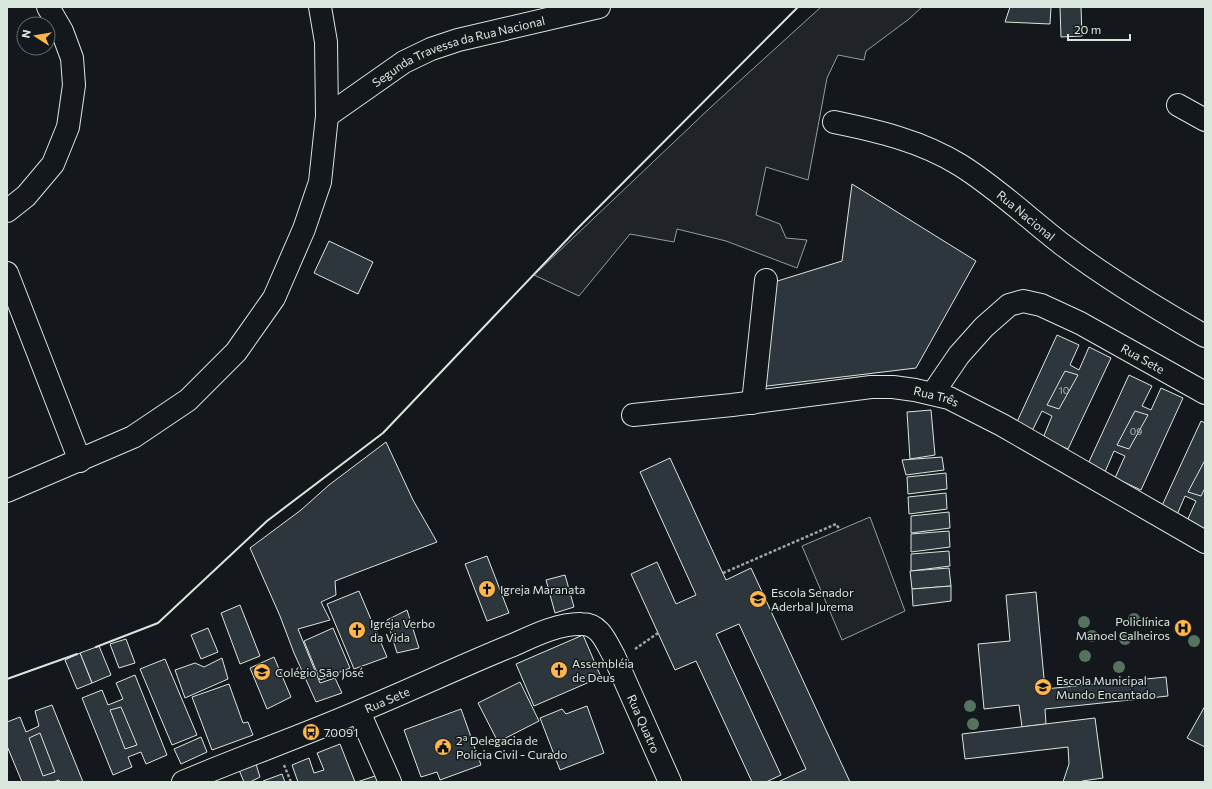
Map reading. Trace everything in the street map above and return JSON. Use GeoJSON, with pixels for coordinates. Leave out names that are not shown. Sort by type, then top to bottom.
{"type":"FeatureCollection","features":[{"type":"Feature","properties":{"kind":"street"},"geometry":{"type":"LineString","coordinates":[[7,211],[26,196],[53,164],[68,127],[74,85],[72,58],[62,31],[48,7]]}},
{"type":"Feature","properties":{"kind":"street"},"geometry":{"type":"LineString","coordinates":[[7,492],[133,437],[188,400],[236,352],[274,298],[304,229],[320,182],[327,116],[326,42],[320,7]]}},
{"type":"Feature","properties":{"kind":"street","name":"Segunda Travessa da Rua Nacional"},"geometry":{"type":"LineString","coordinates":[[327,116],[404,62],[431,49],[479,35],[599,7]]}},
{"type":"Feature","properties":{"kind":"street"},"geometry":{"type":"LineString","coordinates":[[1178,105],[1205,120]]}},
{"type":"Feature","properties":{"kind":"street","name":"Rua Nacional"},"geometry":{"type":"LineString","coordinates":[[834,122],[878,131],[922,146],[959,165],[1001,194],[1062,244],[1112,280],[1148,304],[1205,336]]}},
{"type":"Feature","properties":{"kind":"street"},"geometry":{"type":"LineString","coordinates":[[7,273],[80,460]]}},
{"type":"Feature","properties":{"kind":"street"},"geometry":{"type":"LineString","coordinates":[[753,402],[766,280]]}},
{"type":"Feature","properties":{"kind":"street","name":"Rua Sete"},"geometry":{"type":"LineString","coordinates":[[933,393],[959,355],[984,327],[1009,305],[1023,302],[1041,305],[1080,323],[1205,393]]}},
{"type":"Feature","properties":{"kind":"street","name":"Rua Três"},"geometry":{"type":"LineString","coordinates":[[633,415],[871,387],[893,387],[933,393],[949,398],[1002,425],[1205,542]]}},
{"type":"Feature","properties":{"kind":"street","name":"Rua Sete"},"geometry":{"type":"LineString","coordinates":[[184,782],[360,712],[549,630],[575,624],[592,626]]}},
{"type":"Feature","properties":{"kind":"street","name":"Rua Quatro"},"geometry":{"type":"LineString","coordinates":[[592,626],[598,630],[604,638],[614,656],[670,782]]}},
{"type":"Feature","properties":{"kind":"street"},"geometry":{"type":"LineString","coordinates":[[360,712],[390,782]]}},
{"type":"Feature","properties":{"kind":"path"},"geometry":{"type":"LineString","coordinates":[[723,573],[836,524],[840,530]]}},
{"type":"Feature","properties":{"kind":"path"},"geometry":{"type":"LineString","coordinates":[[635,649],[658,633]]}},
{"type":"Feature","properties":{"kind":"shaded area"},"geometry":{"type":"Polygon","coordinates":[[[821,7],[922,7],[909,19],[866,51],[864,60],[838,55],[827,78],[808,180],[766,167],[756,215],[780,224],[786,238],[807,240],[797,268],[726,241],[677,229],[674,242],[630,234],[579,296],[534,275],[712,106],[821,7]]]}},
{"type":"Feature","properties":{"kind":"shaded area"},"geometry":{"type":"Polygon","coordinates":[[[870,517],[905,611],[842,640],[802,546],[870,517]]]}},
{"type":"Feature","properties":{"kind":"building"},"geometry":{"type":"Polygon","coordinates":[[[1010,7],[1051,7],[1050,24],[1005,22],[1010,7]]]}},
{"type":"Feature","properties":{"kind":"building"},"geometry":{"type":"Polygon","coordinates":[[[1060,7],[1081,7],[1082,36],[1061,37],[1060,7]]]}},
{"type":"Feature","properties":{"kind":"building"},"geometry":{"type":"Polygon","coordinates":[[[852,184],[976,261],[916,368],[759,387],[771,283],[842,261],[852,184]]]}},
{"type":"Feature","properties":{"kind":"building"},"geometry":{"type":"Polygon","coordinates":[[[329,241],[373,262],[358,294],[314,273],[329,241]]]}},
{"type":"Feature","properties":{"kind":"building"},"geometry":{"type":"Polygon","coordinates":[[[1057,335],[1079,345],[1070,365],[1079,370],[1089,347],[1111,358],[1068,449],[1043,438],[1052,416],[1042,411],[1032,431],[1016,424],[1057,335]]]}},
{"type":"Feature","properties":{"kind":"building"},"geometry":{"type":"Polygon","coordinates":[[[1065,371],[1078,375],[1059,409],[1047,405],[1065,371]]]}},
{"type":"Feature","properties":{"kind":"building"},"geometry":{"type":"Polygon","coordinates":[[[1129,375],[1152,386],[1142,406],[1151,410],[1161,388],[1183,398],[1141,490],[1115,478],[1125,456],[1114,451],[1105,472],[1088,464],[1129,375]]]}},
{"type":"Feature","properties":{"kind":"building"},"geometry":{"type":"Polygon","coordinates":[[[931,410],[935,455],[910,459],[907,412],[931,410]]]}},
{"type":"Feature","properties":{"kind":"building"},"geometry":{"type":"Polygon","coordinates":[[[1135,411],[1148,415],[1129,449],[1117,445],[1135,411]]]}},
{"type":"Feature","properties":{"kind":"building"},"geometry":{"type":"Polygon","coordinates":[[[1201,421],[1205,423],[1205,532],[1186,523],[1196,501],[1185,496],[1176,517],[1160,510],[1201,421]]]}},
{"type":"Feature","properties":{"kind":"building"},"geometry":{"type":"Polygon","coordinates":[[[386,442],[413,500],[437,542],[335,581],[336,595],[321,602],[330,620],[298,629],[320,683],[335,678],[342,693],[316,702],[250,548],[301,510],[329,485],[386,442]]]}},
{"type":"Feature","properties":{"kind":"building"},"geometry":{"type":"Polygon","coordinates":[[[942,457],[944,470],[906,475],[902,460],[942,457]]]}},
{"type":"Feature","properties":{"kind":"building","name":"Escola Senador Aderbal Jurema"},"geometry":{"type":"Polygon","coordinates":[[[670,458],[726,580],[751,568],[850,782],[778,782],[806,769],[739,624],[716,634],[781,775],[766,782],[752,782],[696,661],[675,670],[631,574],[657,562],[676,604],[696,595],[640,472],[670,458]]]}},
{"type":"Feature","properties":{"kind":"building"},"geometry":{"type":"Polygon","coordinates":[[[1205,460],[1205,488],[1201,496],[1188,492],[1205,460]]]}},
{"type":"Feature","properties":{"kind":"building"},"geometry":{"type":"Polygon","coordinates":[[[946,473],[947,489],[908,494],[907,477],[946,473]]]}},
{"type":"Feature","properties":{"kind":"building"},"geometry":{"type":"Polygon","coordinates":[[[946,493],[947,509],[909,514],[908,497],[946,493]]]}},
{"type":"Feature","properties":{"kind":"building"},"geometry":{"type":"Polygon","coordinates":[[[949,512],[950,528],[911,533],[911,516],[949,512]]]}},
{"type":"Feature","properties":{"kind":"building"},"geometry":{"type":"Polygon","coordinates":[[[949,531],[950,547],[911,552],[911,534],[949,531]]]}},
{"type":"Feature","properties":{"kind":"building"},"geometry":{"type":"Polygon","coordinates":[[[949,551],[950,566],[911,571],[911,554],[949,551]]]}},
{"type":"Feature","properties":{"kind":"building","name":"Igreja Maranata"},"geometry":{"type":"Polygon","coordinates":[[[487,556],[509,613],[487,621],[465,564],[487,556]]]}},
{"type":"Feature","properties":{"kind":"building"},"geometry":{"type":"Polygon","coordinates":[[[949,568],[951,586],[912,589],[910,571],[949,568]]]}},
{"type":"Feature","properties":{"kind":"building"},"geometry":{"type":"Polygon","coordinates":[[[565,575],[574,607],[555,613],[546,580],[565,575]]]}},
{"type":"Feature","properties":{"kind":"building"},"geometry":{"type":"Polygon","coordinates":[[[951,586],[951,601],[913,606],[912,589],[951,586]]]}},
{"type":"Feature","properties":{"kind":"building","name":"Igreja Verbo da Vida"},"geometry":{"type":"Polygon","coordinates":[[[359,591],[387,657],[354,669],[327,604],[359,591]]]}},
{"type":"Feature","properties":{"kind":"building"},"geometry":{"type":"Polygon","coordinates":[[[1036,592],[1045,689],[1166,677],[1168,696],[1045,709],[1046,724],[1022,727],[1019,705],[984,709],[978,644],[1010,641],[1006,595],[1036,592]]]}},
{"type":"Feature","properties":{"kind":"building"},"geometry":{"type":"Polygon","coordinates":[[[240,605],[260,656],[240,664],[221,613],[240,605]]]}},
{"type":"Feature","properties":{"kind":"building"},"geometry":{"type":"Polygon","coordinates":[[[407,610],[419,648],[397,653],[387,620],[407,610]]]}},
{"type":"Feature","properties":{"kind":"building"},"geometry":{"type":"Polygon","coordinates":[[[208,628],[218,652],[201,659],[191,635],[208,628]]]}},
{"type":"Feature","properties":{"kind":"building"},"geometry":{"type":"Polygon","coordinates":[[[333,628],[350,668],[320,680],[304,641],[333,628]]]}},
{"type":"Feature","properties":{"kind":"building","name":"Assembléia de Deus"},"geometry":{"type":"Polygon","coordinates":[[[583,635],[601,677],[534,706],[516,664],[583,635]]]}},
{"type":"Feature","properties":{"kind":"building"},"geometry":{"type":"Polygon","coordinates":[[[126,639],[135,663],[119,668],[110,644],[126,639]]]}},
{"type":"Feature","properties":{"kind":"building"},"geometry":{"type":"Polygon","coordinates":[[[99,646],[111,675],[92,683],[80,653],[99,646]]]}},
{"type":"Feature","properties":{"kind":"building"},"geometry":{"type":"Polygon","coordinates":[[[80,653],[92,683],[77,689],[65,660],[80,653]]]}},
{"type":"Feature","properties":{"kind":"building"},"geometry":{"type":"Polygon","coordinates":[[[274,657],[291,697],[267,709],[250,668],[274,657]]]}},
{"type":"Feature","properties":{"kind":"building"},"geometry":{"type":"Polygon","coordinates":[[[222,658],[228,679],[185,698],[175,670],[195,663],[204,667],[222,658]]]}},
{"type":"Feature","properties":{"kind":"building"},"geometry":{"type":"Polygon","coordinates":[[[165,659],[197,735],[172,745],[140,669],[165,659]]]}},
{"type":"Feature","properties":{"kind":"building"},"geometry":{"type":"Polygon","coordinates":[[[135,675],[167,755],[146,764],[141,752],[128,757],[132,767],[113,775],[82,698],[102,690],[108,705],[123,699],[116,683],[135,675]]]}},
{"type":"Feature","properties":{"kind":"building"},"geometry":{"type":"Polygon","coordinates":[[[520,682],[539,721],[498,742],[478,703],[520,682]]]}},
{"type":"Feature","properties":{"kind":"building"},"geometry":{"type":"Polygon","coordinates":[[[229,684],[243,723],[248,722],[253,735],[212,750],[192,697],[229,684]]]}},
{"type":"Feature","properties":{"kind":"building"},"geometry":{"type":"Polygon","coordinates":[[[52,705],[83,782],[60,782],[59,780],[53,782],[22,782],[7,746],[7,722],[20,717],[26,732],[39,726],[35,711],[52,705]]]}},
{"type":"Feature","properties":{"kind":"building"},"geometry":{"type":"Polygon","coordinates":[[[587,706],[604,753],[560,770],[540,718],[562,709],[566,714],[587,706]]]}},
{"type":"Feature","properties":{"kind":"building"},"geometry":{"type":"Polygon","coordinates":[[[1205,706],[1205,747],[1187,738],[1205,706]]]}},
{"type":"Feature","properties":{"kind":"building"},"geometry":{"type":"Polygon","coordinates":[[[121,707],[137,745],[125,749],[110,710],[121,707]]]}},
{"type":"Feature","properties":{"kind":"building","name":"2ª Delegacia de Polícia Civil - Curado"},"geometry":{"type":"Polygon","coordinates":[[[461,709],[481,765],[440,780],[437,772],[421,777],[404,730],[461,709]]]}},
{"type":"Feature","properties":{"kind":"building"},"geometry":{"type":"Polygon","coordinates":[[[1095,718],[1103,778],[1082,782],[1063,782],[1069,764],[1068,747],[965,759],[962,734],[1095,718]]]}},
{"type":"Feature","properties":{"kind":"building"},"geometry":{"type":"Polygon","coordinates":[[[40,733],[55,772],[43,776],[29,738],[40,733]]]}},
{"type":"Feature","properties":{"kind":"building"},"geometry":{"type":"Polygon","coordinates":[[[201,737],[207,752],[181,764],[174,749],[201,737]]]}},
{"type":"Feature","properties":{"kind":"building"},"geometry":{"type":"Polygon","coordinates":[[[340,744],[355,782],[298,782],[292,765],[309,758],[314,773],[324,770],[317,753],[340,744]]]}},
{"type":"Feature","properties":{"kind":"building"},"geometry":{"type":"Polygon","coordinates":[[[256,764],[260,777],[250,782],[244,782],[239,770],[256,764]]]}},
{"type":"Feature","properties":{"kind":"building"},"geometry":{"type":"Polygon","coordinates":[[[282,774],[285,782],[263,781],[282,774]]]}},
{"type":"Feature","properties":{"kind":"building"},"geometry":{"type":"Polygon","coordinates":[[[378,775],[380,782],[357,782],[378,775]]]}},
{"type":"Feature","properties":{"kind":"wall"},"geometry":{"type":"LineString","coordinates":[[96,647],[158,623],[267,521],[383,433],[579,227],[798,7]]}},
{"type":"Feature","properties":{"kind":"wall"},"geometry":{"type":"LineString","coordinates":[[7,679],[77,654]]}},
{"type":"Feature","properties":{"kind":"place","name":"Igreja Maranata"},"geometry":{"type":"Point","coordinates":[487,589]}},
{"type":"Feature","properties":{"kind":"place","name":"Escola Senador Aderbal Jurema"},"geometry":{"type":"Point","coordinates":[758,599]}},
{"type":"Feature","properties":{"kind":"place","name":"Policlínica Manoel Calheiros"},"geometry":{"type":"Point","coordinates":[1183,628]}},
{"type":"Feature","properties":{"kind":"place","name":"Igreja Verbo da Vida"},"geometry":{"type":"Point","coordinates":[357,630]}},
{"type":"Feature","properties":{"kind":"place","name":"Assembléia de Deus"},"geometry":{"type":"Point","coordinates":[559,670]}},
{"type":"Feature","properties":{"kind":"place","name":"Colégio São José"},"geometry":{"type":"Point","coordinates":[262,672]}},
{"type":"Feature","properties":{"kind":"place","name":"Escola Municipal Mundo Encantado"},"geometry":{"type":"Point","coordinates":[1043,687]}},
{"type":"Feature","properties":{"kind":"place","name":"70091"},"geometry":{"type":"Point","coordinates":[311,732]}},
{"type":"Feature","properties":{"kind":"place","name":"2ª Delegacia de Polícia Civil - Curado"},"geometry":{"type":"Point","coordinates":[443,747]}}]}
